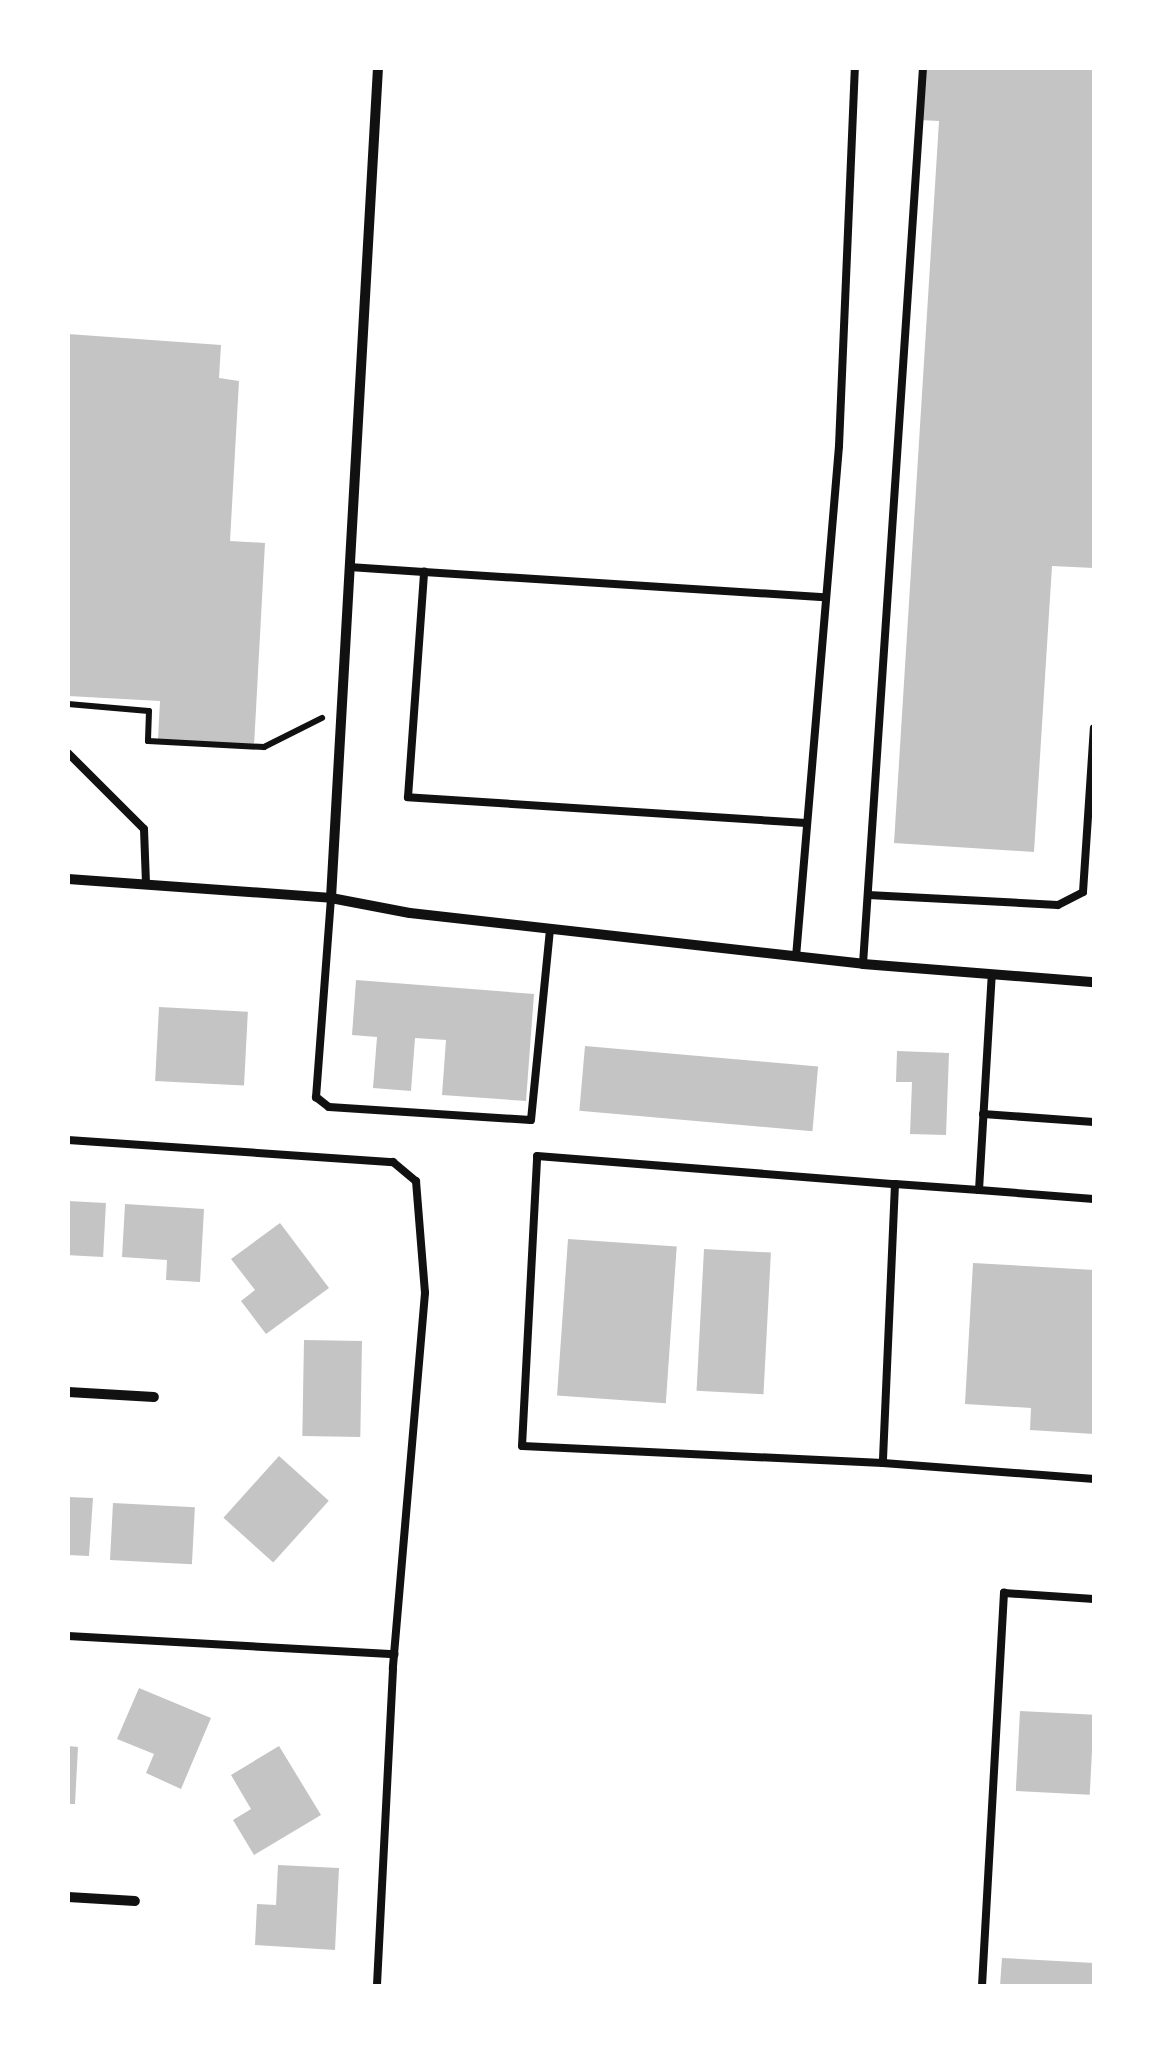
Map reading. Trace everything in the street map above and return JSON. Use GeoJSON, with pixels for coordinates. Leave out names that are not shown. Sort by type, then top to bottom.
{"type":"FeatureCollection","features":[{"type":"Feature","properties":{"kind":"street"},"geometry":{"type":"LineString","coordinates":[[330,898],[378,68]]}},
{"type":"Feature","properties":{"kind":"street"},"geometry":{"type":"LineString","coordinates":[[68,879],[330,898],[550,929],[796,957],[1094,982]]}},
{"type":"Feature","properties":{"kind":"street"},"geometry":{"type":"LineString","coordinates":[[68,1392],[154,1397]]}},
{"type":"Feature","properties":{"kind":"street"},"geometry":{"type":"LineString","coordinates":[[68,1898],[135,1901]]}},
{"type":"Feature","properties":{"kind":"lane"},"geometry":{"type":"LineString","coordinates":[[796,957],[839,446],[855,68]]}},
{"type":"Feature","properties":{"kind":"lane"},"geometry":{"type":"LineString","coordinates":[[863,964],[922,68]]}},
{"type":"Feature","properties":{"kind":"lane"},"geometry":{"type":"LineString","coordinates":[[349,567],[824,597]]}},
{"type":"Feature","properties":{"kind":"lane"},"geometry":{"type":"LineString","coordinates":[[424,572],[408,797],[806,823]]}},
{"type":"Feature","properties":{"kind":"lane"},"geometry":{"type":"LineString","coordinates":[[1083,892],[1094,728]]}},
{"type":"Feature","properties":{"kind":"lane"},"geometry":{"type":"LineString","coordinates":[[68,752],[144,829],[146,883]]}},
{"type":"Feature","properties":{"kind":"lane"},"geometry":{"type":"LineString","coordinates":[[868,895],[1058,906],[1083,892],[1094,896]]}},
{"type":"Feature","properties":{"kind":"lane"},"geometry":{"type":"LineString","coordinates":[[330,898],[316,1096],[329,1107],[531,1120],[550,929]]}},
{"type":"Feature","properties":{"kind":"lane"},"geometry":{"type":"LineString","coordinates":[[978,1190],[992,974]]}},
{"type":"Feature","properties":{"kind":"lane"},"geometry":{"type":"LineString","coordinates":[[983,1114],[1094,1122]]}},
{"type":"Feature","properties":{"kind":"lane"},"geometry":{"type":"LineString","coordinates":[[68,1140],[393,1162],[416,1180],[426,1293],[395,1654],[377,1986]]}},
{"type":"Feature","properties":{"kind":"lane"},"geometry":{"type":"LineString","coordinates":[[1094,1199],[537,1156],[522,1446],[883,1463],[1094,1479]]}},
{"type":"Feature","properties":{"kind":"lane"},"geometry":{"type":"LineString","coordinates":[[883,1463],[895,1184]]}},
{"type":"Feature","properties":{"kind":"lane"},"geometry":{"type":"LineString","coordinates":[[982,1986],[1004,1593],[1094,1599]]}},
{"type":"Feature","properties":{"kind":"lane"},"geometry":{"type":"LineString","coordinates":[[68,1636],[395,1654]]}},
{"type":"Feature","properties":{"kind":"path"},"geometry":{"type":"LineString","coordinates":[[68,704],[87,701],[148,710],[148,741],[264,747],[341,708]]}},
{"type":"Feature","properties":{"kind":"building"},"geometry":{"type":"Polygon","coordinates":[[[923,68],[1094,68],[1094,568],[1052,566],[1034,852],[894,843],[939,121],[920,120],[923,68]]]}},
{"type":"Feature","properties":{"kind":"building"},"geometry":{"type":"Polygon","coordinates":[[[68,334],[221,345],[219,378],[239,381],[230,541],[265,543],[254,746],[158,740],[160,701],[68,696],[68,334]]]}},
{"type":"Feature","properties":{"kind":"building"},"geometry":{"type":"Polygon","coordinates":[[[356,980],[534,994],[526,1101],[442,1095],[446,1040],[415,1038],[411,1091],[373,1088],[377,1037],[352,1035],[356,980]]]}},
{"type":"Feature","properties":{"kind":"building"},"geometry":{"type":"Polygon","coordinates":[[[159,1007],[248,1012],[244,1086],[155,1081],[159,1007]]]}},
{"type":"Feature","properties":{"kind":"building"},"geometry":{"type":"Polygon","coordinates":[[[585,1046],[818,1066],[812,1131],[579,1111],[585,1046]]]}},
{"type":"Feature","properties":{"kind":"building"},"geometry":{"type":"Polygon","coordinates":[[[897,1051],[949,1053],[946,1135],[910,1134],[912,1082],[896,1082],[897,1051]]]}},
{"type":"Feature","properties":{"kind":"building"},"geometry":{"type":"Polygon","coordinates":[[[68,1201],[106,1203],[103,1257],[68,1255],[68,1201]]]}},
{"type":"Feature","properties":{"kind":"building"},"geometry":{"type":"Polygon","coordinates":[[[125,1204],[204,1209],[200,1282],[166,1280],[167,1260],[122,1257],[125,1204]]]}},
{"type":"Feature","properties":{"kind":"building"},"geometry":{"type":"Polygon","coordinates":[[[280,1223],[329,1288],[266,1334],[241,1301],[255,1290],[231,1259],[280,1223]]]}},
{"type":"Feature","properties":{"kind":"building"},"geometry":{"type":"Polygon","coordinates":[[[568,1239],[677,1247],[666,1403],[557,1396],[568,1239]]]}},
{"type":"Feature","properties":{"kind":"building"},"geometry":{"type":"Polygon","coordinates":[[[704,1249],[771,1253],[763,1394],[697,1391],[704,1249]]]}},
{"type":"Feature","properties":{"kind":"building"},"geometry":{"type":"Polygon","coordinates":[[[973,1263],[1094,1270],[1094,1434],[1030,1430],[1031,1408],[965,1404],[973,1263]]]}},
{"type":"Feature","properties":{"kind":"building"},"geometry":{"type":"Polygon","coordinates":[[[304,1340],[362,1341],[360,1437],[302,1436],[304,1340]]]}},
{"type":"Feature","properties":{"kind":"building"},"geometry":{"type":"Polygon","coordinates":[[[279,1456],[329,1501],[273,1563],[223,1518],[279,1456]]]}},
{"type":"Feature","properties":{"kind":"building"},"geometry":{"type":"Polygon","coordinates":[[[68,1497],[93,1498],[89,1556],[68,1555],[68,1497]]]}},
{"type":"Feature","properties":{"kind":"building"},"geometry":{"type":"Polygon","coordinates":[[[113,1503],[195,1507],[192,1564],[110,1560],[113,1503]]]}},
{"type":"Feature","properties":{"kind":"building"},"geometry":{"type":"Polygon","coordinates":[[[139,1688],[211,1718],[181,1789],[146,1773],[154,1754],[117,1739],[139,1688]]]}},
{"type":"Feature","properties":{"kind":"building"},"geometry":{"type":"Polygon","coordinates":[[[1020,1711],[1094,1715],[1090,1795],[1016,1791],[1020,1711]]]}},
{"type":"Feature","properties":{"kind":"building"},"geometry":{"type":"Polygon","coordinates":[[[68,1746],[78,1747],[75,1804],[68,1804],[68,1746]]]}},
{"type":"Feature","properties":{"kind":"building"},"geometry":{"type":"Polygon","coordinates":[[[279,1746],[321,1815],[254,1855],[233,1820],[251,1809],[231,1775],[279,1746]]]}},
{"type":"Feature","properties":{"kind":"building"},"geometry":{"type":"Polygon","coordinates":[[[278,1865],[339,1868],[335,1950],[255,1945],[257,1904],[276,1905],[278,1865]]]}},
{"type":"Feature","properties":{"kind":"building"},"geometry":{"type":"Polygon","coordinates":[[[1002,1958],[1094,1963],[1094,1986],[1000,1986],[1002,1958]]]}}]}
